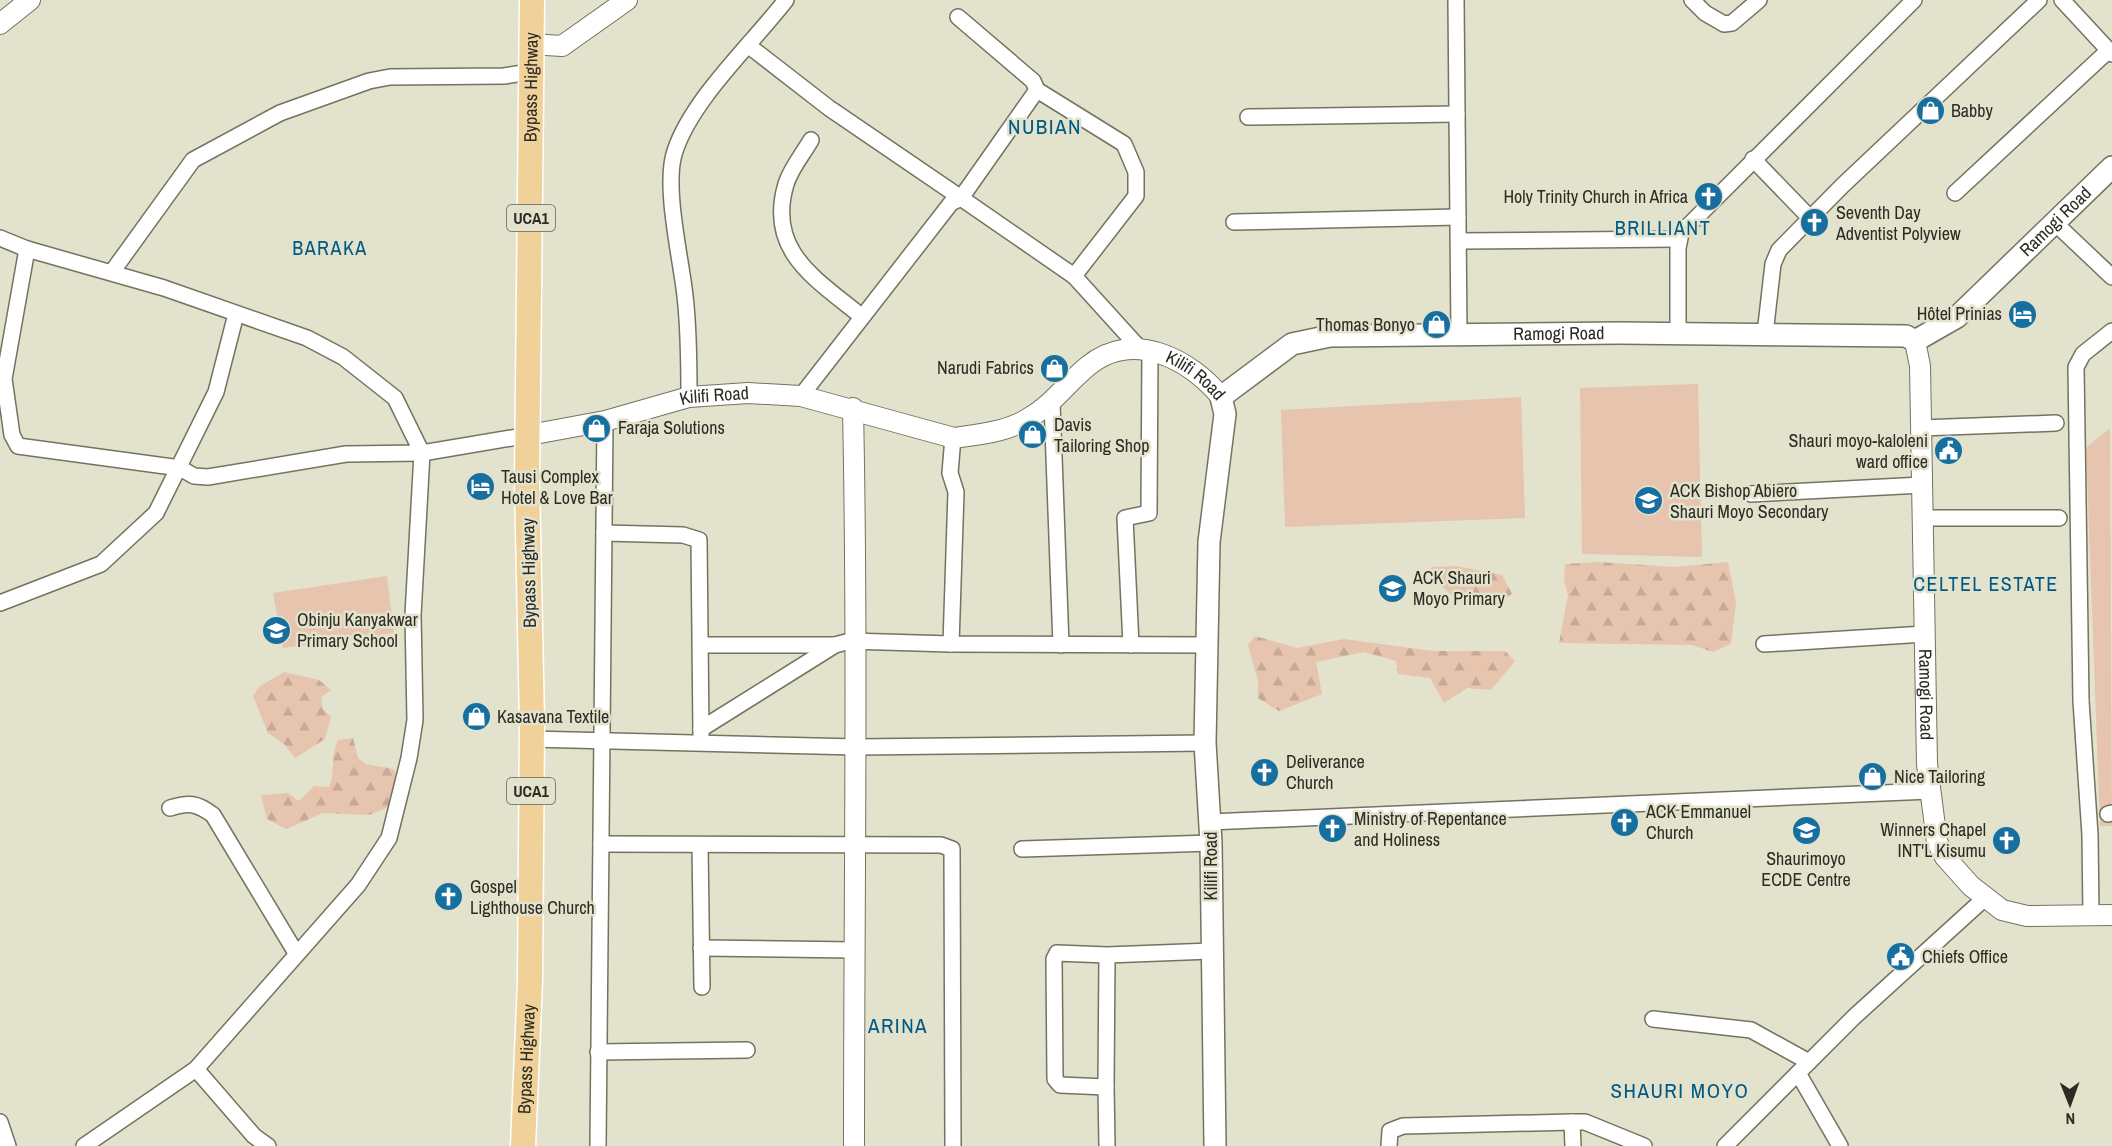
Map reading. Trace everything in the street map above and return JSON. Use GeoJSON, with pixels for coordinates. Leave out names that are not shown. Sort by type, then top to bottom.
{"type":"FeatureCollection","features":[{"type":"Feature","properties":{"kind":"main road","name":"Bypass Highway"},"geometry":{"type":"LineString","coordinates":[[523,1146],[530,981],[529,72],[532,0]]}},
{"type":"Feature","properties":{"kind":"main road","name":"Ramogi Road"},"geometry":{"type":"LineString","coordinates":[[1221,397],[1292,344],[1314,338],[1460,334],[1678,333],[1906,336],[1915,341],[1956,317],[2056,224],[2112,167]]}},
{"type":"Feature","properties":{"kind":"main road","name":"Kilifi Road"},"geometry":{"type":"LineString","coordinates":[[1215,1146],[1211,833],[1205,743],[1209,542],[1225,414],[1221,397]]}},
{"type":"Feature","properties":{"kind":"street"},"geometry":{"type":"LineString","coordinates":[[0,24],[30,0]]}},
{"type":"Feature","properties":{"kind":"street"},"geometry":{"type":"LineString","coordinates":[[531,44],[562,46],[627,0]]}},
{"type":"Feature","properties":{"kind":"street"},"geometry":{"type":"LineString","coordinates":[[689,397],[689,335],[673,202],[672,161],[692,116],[786,0]]}},
{"type":"Feature","properties":{"kind":"street"},"geometry":{"type":"LineString","coordinates":[[1456,0],[1460,334]]}},
{"type":"Feature","properties":{"kind":"street"},"geometry":{"type":"LineString","coordinates":[[1692,0],[1705,13],[1724,24],[1732,23],[1759,0]]}},
{"type":"Feature","properties":{"kind":"street"},"geometry":{"type":"LineString","coordinates":[[1678,333],[1678,239],[1687,225],[1914,0]]}},
{"type":"Feature","properties":{"kind":"street"},"geometry":{"type":"LineString","coordinates":[[1765,334],[1775,258],[1810,218],[2039,0]]}},
{"type":"Feature","properties":{"kind":"street"},"geometry":{"type":"LineString","coordinates":[[1955,194],[2110,52],[2062,0]]}},
{"type":"Feature","properties":{"kind":"street"},"geometry":{"type":"LineString","coordinates":[[958,17],[1033,81],[1037,90],[1124,144],[1136,172],[1136,196],[1074,276]]}},
{"type":"Feature","properties":{"kind":"street"},"geometry":{"type":"LineString","coordinates":[[749,46],[829,108],[1074,276],[1146,350],[1149,513],[1125,518],[1131,645]]}},
{"type":"Feature","properties":{"kind":"street"},"geometry":{"type":"LineString","coordinates":[[112,272],[193,159],[280,113],[369,81],[390,77],[504,76],[529,72]]}},
{"type":"Feature","properties":{"kind":"street"},"geometry":{"type":"LineString","coordinates":[[801,396],[951,203],[961,198],[1037,90]]}},
{"type":"Feature","properties":{"kind":"street"},"geometry":{"type":"LineString","coordinates":[[1248,117],[1458,114]]}},
{"type":"Feature","properties":{"kind":"street"},"geometry":{"type":"LineString","coordinates":[[811,140],[786,183],[784,236],[803,269],[861,316]]}},
{"type":"Feature","properties":{"kind":"street"},"geometry":{"type":"LineString","coordinates":[[1753,159],[1810,218]]}},
{"type":"Feature","properties":{"kind":"street"},"geometry":{"type":"LineString","coordinates":[[1234,222],[1458,217]]}},
{"type":"Feature","properties":{"kind":"street"},"geometry":{"type":"LineString","coordinates":[[2056,224],[2112,277]]}},
{"type":"Feature","properties":{"kind":"street"},"geometry":{"type":"LineString","coordinates":[[0,238],[27,249],[112,272],[307,338],[343,357],[373,378],[395,398],[422,453],[413,615],[415,720],[409,758],[389,838],[358,885],[196,1069],[107,1140],[84,1146]]}},
{"type":"Feature","properties":{"kind":"street"},"geometry":{"type":"LineString","coordinates":[[1459,241],[1678,239]]}},
{"type":"Feature","properties":{"kind":"street"},"geometry":{"type":"LineString","coordinates":[[27,249],[3,379],[13,440],[18,446],[180,468],[195,476],[208,477],[346,454],[422,453],[529,435]]}},
{"type":"Feature","properties":{"kind":"street"},"geometry":{"type":"LineString","coordinates":[[0,603],[101,564],[156,513],[216,392],[236,314]]}},
{"type":"Feature","properties":{"kind":"street"},"geometry":{"type":"LineString","coordinates":[[2091,915],[2090,835],[2081,701],[2076,367],[2083,354],[2112,331]]}},
{"type":"Feature","properties":{"kind":"street","name":"Ramogi Road"},"geometry":{"type":"LineString","coordinates":[[1915,341],[1920,366],[1930,791],[1937,842],[1945,857],[1985,898],[2002,910],[2027,916],[2112,915]]}},
{"type":"Feature","properties":{"kind":"street","name":"Kilifi Road"},"geometry":{"type":"LineString","coordinates":[[529,435],[605,421],[689,397],[748,393],[801,396],[853,408],[924,432],[953,437],[1003,430],[1028,419],[1052,403],[1089,365],[1108,354],[1146,350],[1174,357],[1206,379],[1221,397]]}},
{"type":"Feature","properties":{"kind":"street"},"geometry":{"type":"LineString","coordinates":[[1052,403],[1061,645]]}},
{"type":"Feature","properties":{"kind":"street"},"geometry":{"type":"LineString","coordinates":[[853,408],[857,747],[854,1146]]}},
{"type":"Feature","properties":{"kind":"street"},"geometry":{"type":"LineString","coordinates":[[598,1146],[605,421]]}},
{"type":"Feature","properties":{"kind":"street"},"geometry":{"type":"LineString","coordinates":[[1921,428],[2056,423]]}},
{"type":"Feature","properties":{"kind":"street"},"geometry":{"type":"LineString","coordinates":[[951,644],[956,492],[950,473],[953,437]]}},
{"type":"Feature","properties":{"kind":"street"},"geometry":{"type":"LineString","coordinates":[[1751,494],[1922,485]]}},
{"type":"Feature","properties":{"kind":"street"},"geometry":{"type":"LineString","coordinates":[[1923,518],[2059,518]]}},
{"type":"Feature","properties":{"kind":"street"},"geometry":{"type":"LineString","coordinates":[[604,533],[683,535],[699,540],[702,645],[701,737]]}},
{"type":"Feature","properties":{"kind":"street"},"geometry":{"type":"LineString","coordinates":[[1764,644],[1925,634]]}},
{"type":"Feature","properties":{"kind":"street"},"geometry":{"type":"LineString","coordinates":[[702,645],[835,645],[856,640],[951,644],[1207,645]]}},
{"type":"Feature","properties":{"kind":"street"},"geometry":{"type":"LineString","coordinates":[[701,737],[835,645]]}},
{"type":"Feature","properties":{"kind":"street"},"geometry":{"type":"LineString","coordinates":[[531,739],[603,743],[701,737],[857,747],[1205,743]]}},
{"type":"Feature","properties":{"kind":"street"},"geometry":{"type":"LineString","coordinates":[[1022,849],[1211,833],[1930,791]]}},
{"type":"Feature","properties":{"kind":"street"},"geometry":{"type":"LineString","coordinates":[[170,808],[188,802],[201,806],[213,815],[296,953]]}},
{"type":"Feature","properties":{"kind":"street"},"geometry":{"type":"LineString","coordinates":[[601,844],[857,847],[941,845],[952,849],[953,1146]]}},
{"type":"Feature","properties":{"kind":"street"},"geometry":{"type":"LineString","coordinates":[[700,845],[702,987]]}},
{"type":"Feature","properties":{"kind":"street"},"geometry":{"type":"LineString","coordinates":[[1725,1146],[1854,1017],[1985,898]]}},
{"type":"Feature","properties":{"kind":"street"},"geometry":{"type":"LineString","coordinates":[[702,948],[854,950]]}},
{"type":"Feature","properties":{"kind":"street"},"geometry":{"type":"LineString","coordinates":[[1107,1087],[1065,1087],[1055,1079],[1054,959],[1057,953],[1107,955],[1211,951]]}},
{"type":"Feature","properties":{"kind":"street"},"geometry":{"type":"LineString","coordinates":[[1107,955],[1107,1146]]}},
{"type":"Feature","properties":{"kind":"street"},"geometry":{"type":"LineString","coordinates":[[1653,1019],[1751,1030],[1804,1068],[1840,1146]]}},
{"type":"Feature","properties":{"kind":"street"},"geometry":{"type":"LineString","coordinates":[[598,1052],[747,1050]]}},
{"type":"Feature","properties":{"kind":"street"},"geometry":{"type":"LineString","coordinates":[[196,1069],[254,1136],[268,1146]]}},
{"type":"Feature","properties":{"kind":"street"},"geometry":{"type":"LineString","coordinates":[[0,1122],[8,1146]]}},
{"type":"Feature","properties":{"kind":"street"},"geometry":{"type":"LineString","coordinates":[[1572,1122],[1573,1146]]}},
{"type":"Feature","properties":{"kind":"street"},"geometry":{"type":"LineString","coordinates":[[1389,1146],[1390,1131],[1403,1126],[1572,1122],[1585,1122],[1644,1146]]}},
{"type":"Feature","properties":{"kind":"green space"},"geometry":{"type":"Polygon","coordinates":[[[1698,384],[1702,557],[1582,554],[1580,388],[1698,384]]]}},
{"type":"Feature","properties":{"kind":"green space"},"geometry":{"type":"Polygon","coordinates":[[[1521,397],[1525,518],[1285,527],[1281,410],[1521,397]]]}},
{"type":"Feature","properties":{"kind":"green space"},"geometry":{"type":"Polygon","coordinates":[[[2110,428],[2112,826],[2100,826],[2086,448],[2110,428]]]}},
{"type":"Feature","properties":{"kind":"green space"},"geometry":{"type":"Polygon","coordinates":[[[1598,562],[1675,567],[1728,562],[1736,603],[1731,644],[1713,652],[1692,645],[1559,643],[1568,595],[1564,581],[1565,564],[1598,562]]]}},
{"type":"Feature","properties":{"kind":"green space"},"geometry":{"type":"Polygon","coordinates":[[[1456,566],[1502,575],[1512,594],[1492,605],[1476,607],[1460,601],[1442,586],[1431,585],[1431,567],[1456,566]]]}},
{"type":"Feature","properties":{"kind":"green space"},"geometry":{"type":"Polygon","coordinates":[[[387,576],[394,633],[283,648],[273,593],[387,576]]]}},
{"type":"Feature","properties":{"kind":"green space"},"geometry":{"type":"Polygon","coordinates":[[[1255,636],[1297,648],[1344,639],[1433,651],[1505,651],[1515,661],[1491,690],[1467,688],[1444,703],[1430,678],[1398,674],[1396,661],[1364,652],[1316,662],[1322,694],[1279,711],[1258,698],[1258,681],[1248,645],[1255,636]]]}},
{"type":"Feature","properties":{"kind":"green space"},"geometry":{"type":"Polygon","coordinates":[[[284,672],[319,680],[331,690],[321,697],[323,709],[331,717],[325,739],[295,758],[285,745],[268,733],[253,696],[260,686],[284,672]]]}},
{"type":"Feature","properties":{"kind":"green space"},"geometry":{"type":"Polygon","coordinates":[[[353,738],[358,758],[366,764],[394,769],[399,788],[394,805],[369,815],[323,813],[286,829],[267,819],[261,795],[288,793],[299,801],[314,786],[329,787],[338,740],[353,738]]]}},
{"type":"Feature","properties":{"kind":"place","name":"Babby"},"geometry":{"type":"Point","coordinates":[1930,111]}},
{"type":"Feature","properties":{"kind":"place","name":"Holy Trinity Church in Africa"},"geometry":{"type":"Point","coordinates":[1709,197]}},
{"type":"Feature","properties":{"kind":"place","name":"Seventh Day Adventist Polyview"},"geometry":{"type":"Point","coordinates":[1815,223]}},
{"type":"Feature","properties":{"kind":"place","name":"Hôtel Prinias"},"geometry":{"type":"Point","coordinates":[2023,314]}},
{"type":"Feature","properties":{"kind":"place","name":"Thomas Bonyo"},"geometry":{"type":"Point","coordinates":[1436,325]}},
{"type":"Feature","properties":{"kind":"place","name":"Narudi Fabrics"},"geometry":{"type":"Point","coordinates":[1055,368]}},
{"type":"Feature","properties":{"kind":"place","name":"Faraja Solutions"},"geometry":{"type":"Point","coordinates":[597,428]}},
{"type":"Feature","properties":{"kind":"place","name":"Davis Tailoring Shop"},"geometry":{"type":"Point","coordinates":[1033,435]}},
{"type":"Feature","properties":{"kind":"place","name":"Shauri moyo-kaloleni ward office"},"geometry":{"type":"Point","coordinates":[1949,451]}},
{"type":"Feature","properties":{"kind":"place","name":"Tausi Complex Hotel & Love Bar"},"geometry":{"type":"Point","coordinates":[480,487]}},
{"type":"Feature","properties":{"kind":"place","name":"ACK Bishop Abiero Shauri Moyo Secondary"},"geometry":{"type":"Point","coordinates":[1649,501]}},
{"type":"Feature","properties":{"kind":"place","name":"ACK Shauri Moyo Primary"},"geometry":{"type":"Point","coordinates":[1392,588]}},
{"type":"Feature","properties":{"kind":"place","name":"Obinju Kanyakwar Primary School"},"geometry":{"type":"Point","coordinates":[276,630]}},
{"type":"Feature","properties":{"kind":"place","name":"Kasavana Textile"},"geometry":{"type":"Point","coordinates":[476,717]}},
{"type":"Feature","properties":{"kind":"place","name":"Deliverance Church"},"geometry":{"type":"Point","coordinates":[1265,772]}},
{"type":"Feature","properties":{"kind":"place","name":"Nice Tailoring"},"geometry":{"type":"Point","coordinates":[1873,777]}},
{"type":"Feature","properties":{"kind":"place","name":"ACK Emmanuel Church"},"geometry":{"type":"Point","coordinates":[1625,822]}},
{"type":"Feature","properties":{"kind":"place","name":"Ministry of Repentance and Holiness"},"geometry":{"type":"Point","coordinates":[1333,829]}},
{"type":"Feature","properties":{"kind":"place","name":"Shaurimoyo ECDE Centre"},"geometry":{"type":"Point","coordinates":[1806,830]}},
{"type":"Feature","properties":{"kind":"place","name":"Winners Chapel INT'L Kisumu"},"geometry":{"type":"Point","coordinates":[2007,840]}},
{"type":"Feature","properties":{"kind":"place","name":"Gospel Lighthouse Church"},"geometry":{"type":"Point","coordinates":[449,897]}},
{"type":"Feature","properties":{"kind":"place","name":"Chiefs Office"},"geometry":{"type":"Point","coordinates":[1901,957]}},
{"type":"Feature","properties":{"kind":"district","name":"NUBIAN"},"geometry":{"type":"Point","coordinates":[1045,127]}},
{"type":"Feature","properties":{"kind":"district","name":"BRILLIANT"},"geometry":{"type":"Point","coordinates":[1663,228]}},
{"type":"Feature","properties":{"kind":"district","name":"BARAKA"},"geometry":{"type":"Point","coordinates":[330,248]}},
{"type":"Feature","properties":{"kind":"district","name":"CELTEL ESTATE"},"geometry":{"type":"Point","coordinates":[1986,584]}},
{"type":"Feature","properties":{"kind":"district","name":"ARINA"},"geometry":{"type":"Point","coordinates":[898,1026]}},
{"type":"Feature","properties":{"kind":"district","name":"SHAURI MOYO"},"geometry":{"type":"Point","coordinates":[1680,1091]}}]}
